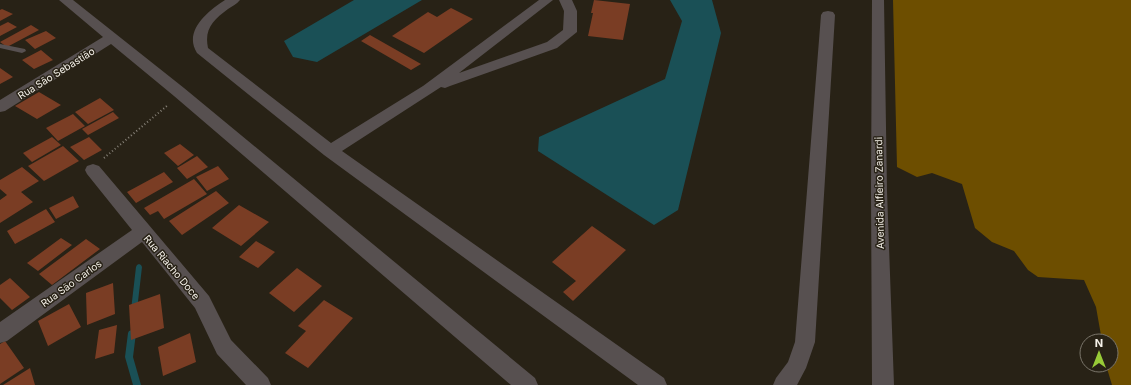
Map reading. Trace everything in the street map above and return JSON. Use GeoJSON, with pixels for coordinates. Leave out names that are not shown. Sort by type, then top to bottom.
{"type":"FeatureCollection","features":[{"type":"Feature","properties":{"kind":"street"},"geometry":{"type":"LineString","coordinates":[[65,0],[181,94],[527,385]]}},
{"type":"Feature","properties":{"kind":"street"},"geometry":{"type":"LineString","coordinates":[[234,0],[220,9],[206,22],[200,35],[202,50],[330,151],[656,385]]}},
{"type":"Feature","properties":{"kind":"street"},"geometry":{"type":"LineString","coordinates":[[330,151],[428,89],[547,0]]}},
{"type":"Feature","properties":{"kind":"street"},"geometry":{"type":"LineString","coordinates":[[428,89],[552,45],[570,32],[571,14],[565,0]]}},
{"type":"Feature","properties":{"kind":"street","name":"Avenida Alfieiro Zanardi"},"geometry":{"type":"LineString","coordinates":[[873,2],[879,183],[883,385]]}},
{"type":"Feature","properties":{"kind":"street"},"geometry":{"type":"LineString","coordinates":[[784,385],[796,368],[805,342],[828,15]]}},
{"type":"Feature","properties":{"kind":"street","name":"Rua São Sebastião"},"geometry":{"type":"LineString","coordinates":[[0,107],[111,38]]}},
{"type":"Feature","properties":{"kind":"street","name":"Rua Riacho Doce"},"geometry":{"type":"LineString","coordinates":[[92,170],[142,232],[202,302],[224,347],[260,385]]}},
{"type":"Feature","properties":{"kind":"street","name":"Rua São Carlos"},"geometry":{"type":"LineString","coordinates":[[0,334],[142,232]]}},
{"type":"Feature","properties":{"kind":"lane"},"geometry":{"type":"LineString","coordinates":[[0,46],[22,51]]}},
{"type":"Feature","properties":{"kind":"path"},"geometry":{"type":"LineString","coordinates":[[92,170],[181,94]]}},
{"type":"Feature","properties":{"kind":"shaded area"},"geometry":{"type":"Polygon","coordinates":[[[893,0],[1131,0],[1131,385],[1112,385],[1108,373],[1119,373],[1119,333],[1101,333],[1096,307],[1084,280],[1038,277],[1028,270],[1014,251],[992,242],[975,228],[962,184],[932,173],[917,177],[897,167],[893,0]]]}},
{"type":"Feature","properties":{"kind":"water"},"geometry":{"type":"Polygon","coordinates":[[[354,0],[422,0],[317,62],[293,57],[284,41],[354,0]]]}},
{"type":"Feature","properties":{"kind":"water"},"geometry":{"type":"Polygon","coordinates":[[[670,0],[712,0],[721,33],[678,210],[654,225],[538,151],[539,137],[665,79],[682,21],[670,0]]]}},
{"type":"Feature","properties":{"kind":"building"},"geometry":{"type":"Polygon","coordinates":[[[594,0],[630,4],[623,40],[588,36],[594,0]]]}},
{"type":"Feature","properties":{"kind":"building"},"geometry":{"type":"Polygon","coordinates":[[[451,8],[473,19],[424,53],[392,36],[428,12],[437,17],[451,8]]]}},
{"type":"Feature","properties":{"kind":"building"},"geometry":{"type":"Polygon","coordinates":[[[2,9],[13,14],[0,21],[0,10],[2,9]]]}},
{"type":"Feature","properties":{"kind":"building"},"geometry":{"type":"Polygon","coordinates":[[[8,22],[17,27],[0,36],[0,26],[8,22]]]}},
{"type":"Feature","properties":{"kind":"building"},"geometry":{"type":"Polygon","coordinates":[[[31,25],[39,30],[7,47],[0,42],[31,25]]]}},
{"type":"Feature","properties":{"kind":"building"},"geometry":{"type":"Polygon","coordinates":[[[46,31],[56,38],[35,49],[25,40],[46,31]]]}},
{"type":"Feature","properties":{"kind":"building"},"geometry":{"type":"Polygon","coordinates":[[[370,35],[421,64],[411,70],[361,41],[370,35]]]}},
{"type":"Feature","properties":{"kind":"building"},"geometry":{"type":"Polygon","coordinates":[[[41,50],[53,60],[34,69],[22,60],[41,50]]]}},
{"type":"Feature","properties":{"kind":"building"},"geometry":{"type":"Polygon","coordinates":[[[0,68],[13,77],[0,84],[0,68]]]}},
{"type":"Feature","properties":{"kind":"building"},"geometry":{"type":"Polygon","coordinates":[[[39,92],[61,105],[37,119],[15,106],[39,92]]]}},
{"type":"Feature","properties":{"kind":"building"},"geometry":{"type":"Polygon","coordinates":[[[100,98],[114,110],[88,124],[75,112],[100,98]]]}},
{"type":"Feature","properties":{"kind":"building"},"geometry":{"type":"Polygon","coordinates":[[[113,112],[119,118],[88,135],[82,129],[113,112]]]}},
{"type":"Feature","properties":{"kind":"building"},"geometry":{"type":"Polygon","coordinates":[[[73,114],[85,126],[58,141],[46,128],[73,114]]]}},
{"type":"Feature","properties":{"kind":"building"},"geometry":{"type":"Polygon","coordinates":[[[52,137],[61,145],[32,162],[23,153],[52,137]]]}},
{"type":"Feature","properties":{"kind":"building"},"geometry":{"type":"Polygon","coordinates":[[[89,137],[102,150],[84,160],[70,147],[89,137]]]}},
{"type":"Feature","properties":{"kind":"building"},"geometry":{"type":"Polygon","coordinates":[[[180,144],[194,155],[178,166],[164,153],[180,144]]]}},
{"type":"Feature","properties":{"kind":"building"},"geometry":{"type":"Polygon","coordinates":[[[63,146],[79,161],[44,181],[28,166],[63,146]]]}},
{"type":"Feature","properties":{"kind":"building"},"geometry":{"type":"Polygon","coordinates":[[[197,156],[208,167],[187,179],[177,168],[197,156]]]}},
{"type":"Feature","properties":{"kind":"building"},"geometry":{"type":"Polygon","coordinates":[[[218,166],[229,179],[207,191],[196,177],[218,166]]]}},
{"type":"Feature","properties":{"kind":"building"},"geometry":{"type":"Polygon","coordinates":[[[22,167],[39,181],[21,192],[33,202],[0,223],[0,200],[7,195],[0,189],[0,180],[22,167]]]}},
{"type":"Feature","properties":{"kind":"building"},"geometry":{"type":"Polygon","coordinates":[[[164,172],[173,182],[136,203],[127,192],[164,172]]]}},
{"type":"Feature","properties":{"kind":"building"},"geometry":{"type":"Polygon","coordinates":[[[194,179],[207,194],[164,219],[158,211],[150,215],[144,208],[194,179]]]}},
{"type":"Feature","properties":{"kind":"building"},"geometry":{"type":"Polygon","coordinates":[[[216,191],[229,203],[182,235],[169,221],[216,191]]]}},
{"type":"Feature","properties":{"kind":"building"},"geometry":{"type":"Polygon","coordinates":[[[73,196],[79,207],[56,219],[49,208],[73,196]]]}},
{"type":"Feature","properties":{"kind":"building"},"geometry":{"type":"Polygon","coordinates":[[[239,205],[269,222],[241,246],[212,228],[239,205]]]}},
{"type":"Feature","properties":{"kind":"building"},"geometry":{"type":"Polygon","coordinates":[[[46,209],[55,222],[15,244],[7,231],[46,209]]]}},
{"type":"Feature","properties":{"kind":"building"},"geometry":{"type":"Polygon","coordinates":[[[592,226],[626,250],[573,301],[563,292],[576,281],[552,262],[592,226]]]}},
{"type":"Feature","properties":{"kind":"building"},"geometry":{"type":"Polygon","coordinates":[[[61,238],[72,245],[38,271],[27,263],[61,238]]]}},
{"type":"Feature","properties":{"kind":"building"},"geometry":{"type":"Polygon","coordinates":[[[86,239],[100,249],[52,285],[39,274],[86,239]]]}},
{"type":"Feature","properties":{"kind":"building"},"geometry":{"type":"Polygon","coordinates":[[[256,241],[275,252],[258,268],[239,257],[256,241]]]}},
{"type":"Feature","properties":{"kind":"building"},"geometry":{"type":"Polygon","coordinates":[[[297,268],[322,286],[294,312],[269,293],[297,268]]]}},
{"type":"Feature","properties":{"kind":"building"},"geometry":{"type":"Polygon","coordinates":[[[10,278],[30,297],[12,310],[0,298],[0,285],[10,278]]]}},
{"type":"Feature","properties":{"kind":"building"},"geometry":{"type":"Polygon","coordinates":[[[113,283],[115,314],[87,325],[86,293],[113,283]]]}},
{"type":"Feature","properties":{"kind":"building"},"geometry":{"type":"Polygon","coordinates":[[[160,294],[164,328],[131,340],[129,305],[160,294]]]}},
{"type":"Feature","properties":{"kind":"building"},"geometry":{"type":"Polygon","coordinates":[[[324,300],[353,318],[308,368],[285,353],[306,331],[298,326],[324,300]]]}},
{"type":"Feature","properties":{"kind":"building"},"geometry":{"type":"Polygon","coordinates":[[[69,304],[81,327],[48,346],[38,321],[69,304]]]}},
{"type":"Feature","properties":{"kind":"building"},"geometry":{"type":"Polygon","coordinates":[[[117,325],[114,353],[95,359],[99,330],[117,325]]]}},
{"type":"Feature","properties":{"kind":"building"},"geometry":{"type":"Polygon","coordinates":[[[190,333],[196,362],[163,376],[158,347],[190,333]]]}},
{"type":"Feature","properties":{"kind":"building"},"geometry":{"type":"Polygon","coordinates":[[[5,341],[24,368],[0,384],[0,344],[5,341]]]}},
{"type":"Feature","properties":{"kind":"building"},"geometry":{"type":"Polygon","coordinates":[[[30,368],[35,385],[3,385],[30,368]]]}},
{"type":"Feature","properties":{"kind":"waterway"},"geometry":{"type":"LineString","coordinates":[[134,310],[139,267]]}},
{"type":"Feature","properties":{"kind":"waterway"},"geometry":{"type":"LineString","coordinates":[[132,333],[129,357],[137,385]]}}]}
